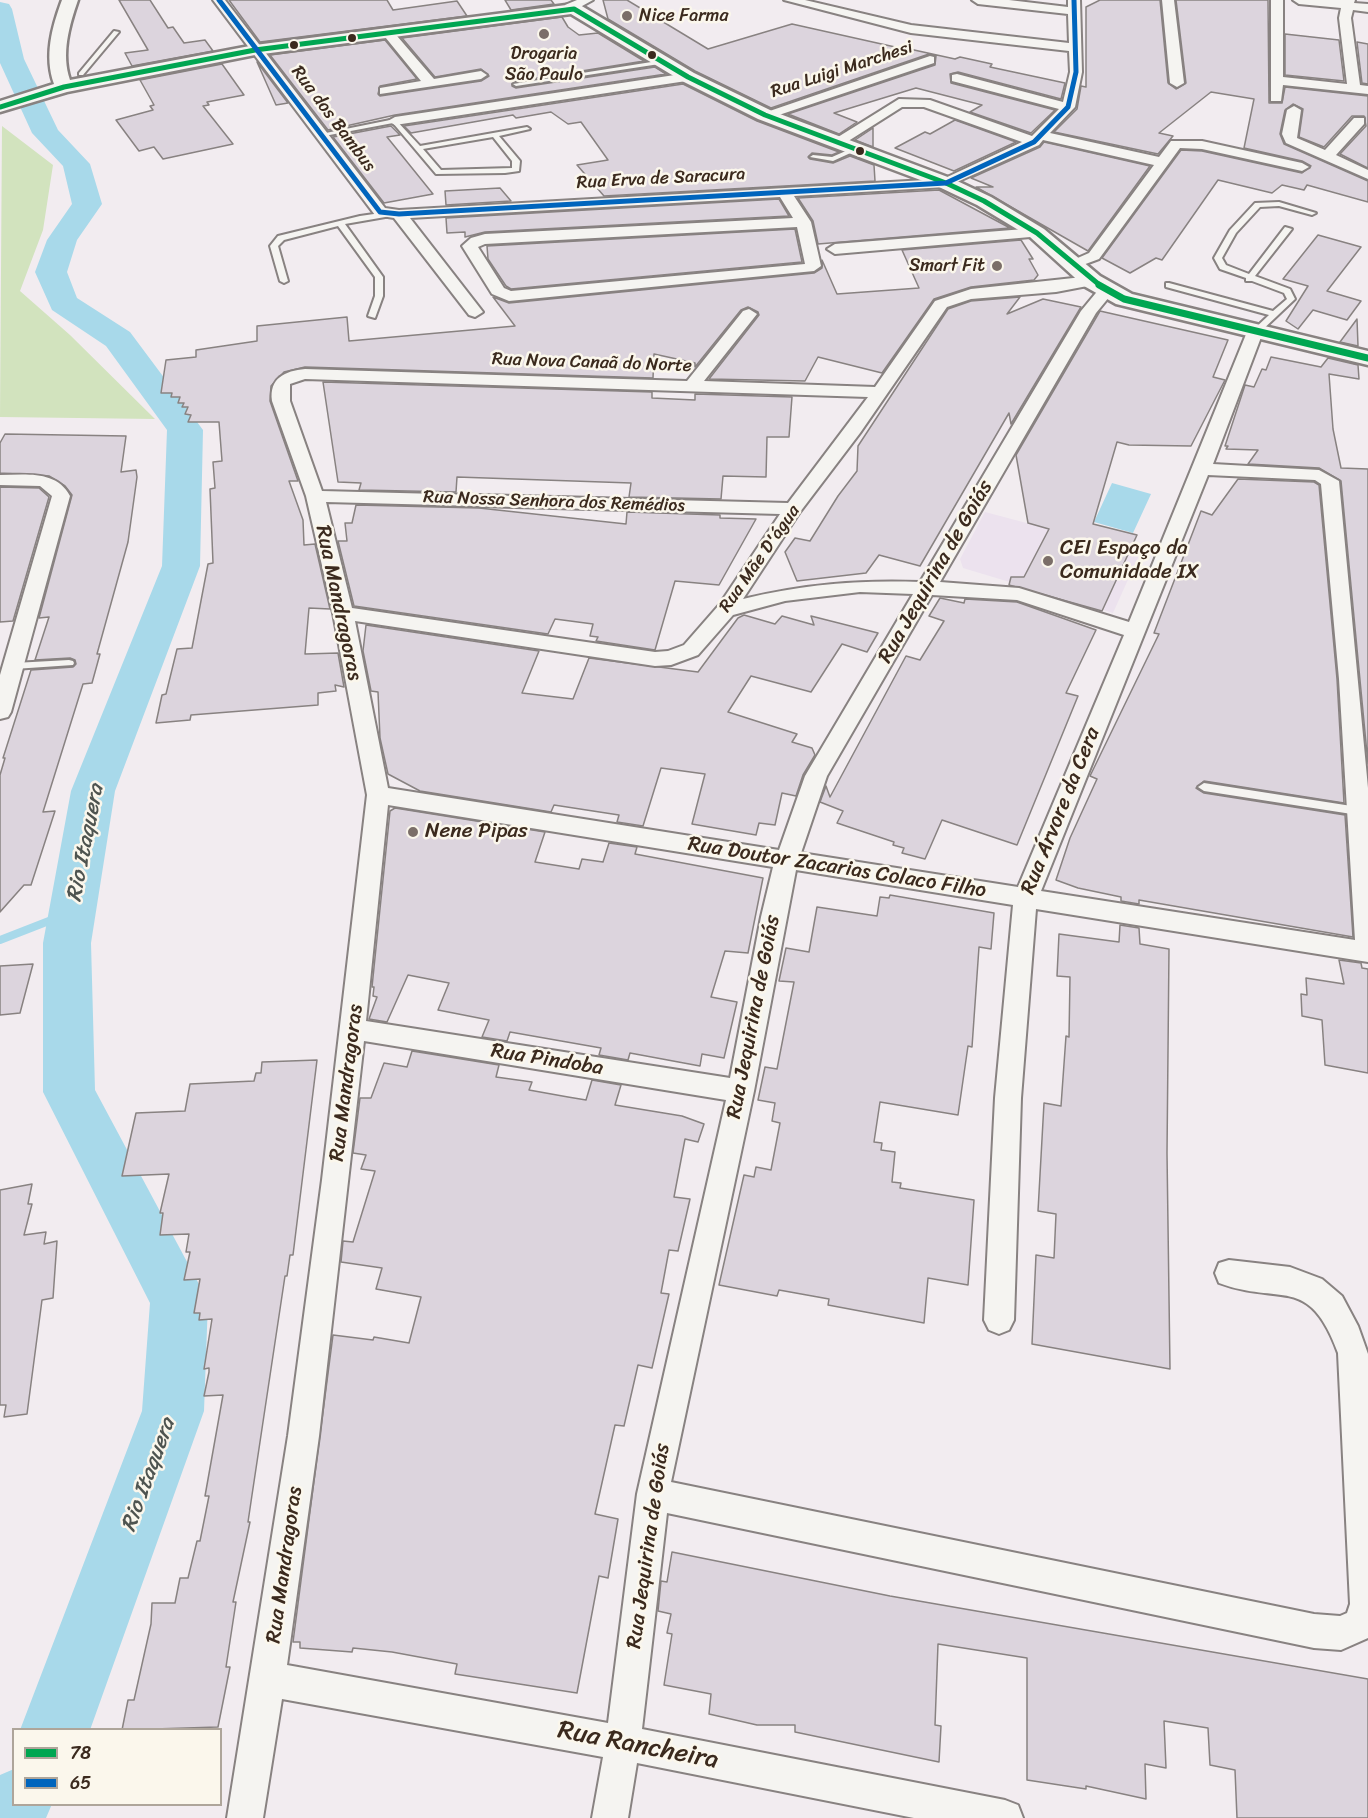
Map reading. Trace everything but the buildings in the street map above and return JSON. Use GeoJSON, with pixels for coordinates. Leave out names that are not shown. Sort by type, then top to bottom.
{"type":"FeatureCollection","features":[{"type":"Feature","properties":{"kind":"main road"},"geometry":{"type":"LineString","coordinates":[[56,94],[59,37],[70,0]]}},
{"type":"Feature","properties":{"kind":"main road"},"geometry":{"type":"LineString","coordinates":[[56,94],[283,48],[569,4],[688,77],[765,114],[946,183],[1009,214],[1037,233],[1099,286],[1161,310],[1366,358]]}},
{"type":"Feature","properties":{"kind":"main road"},"geometry":{"type":"LineString","coordinates":[[2,113],[121,75],[257,53]]}},
{"type":"Feature","properties":{"kind":"main road"},"geometry":{"type":"LineString","coordinates":[[57,65],[81,74],[121,75]]}},
{"type":"Feature","properties":{"kind":"street","name":"Rua dos Bambus"},"geometry":{"type":"LineString","coordinates":[[219,0],[320,135],[476,312]]}},
{"type":"Feature","properties":{"kind":"street"},"geometry":{"type":"LineString","coordinates":[[569,4],[587,0]]}},
{"type":"Feature","properties":{"kind":"street"},"geometry":{"type":"LineString","coordinates":[[790,0],[833,8],[920,30],[1076,48]]}},
{"type":"Feature","properties":{"kind":"street"},"geometry":{"type":"LineString","coordinates":[[833,8],[848,0]]}},
{"type":"Feature","properties":{"kind":"street"},"geometry":{"type":"LineString","coordinates":[[946,183],[1038,139],[1068,107],[1077,72],[1074,6],[985,0]]}},
{"type":"Feature","properties":{"kind":"street"},"geometry":{"type":"LineString","coordinates":[[1168,0],[1178,83]]}},
{"type":"Feature","properties":{"kind":"street"},"geometry":{"type":"LineString","coordinates":[[1276,98],[1277,0]]}},
{"type":"Feature","properties":{"kind":"street"},"geometry":{"type":"LineString","coordinates":[[1299,0],[1348,3],[1368,8]]}},
{"type":"Feature","properties":{"kind":"street"},"geometry":{"type":"LineString","coordinates":[[1348,3],[1345,18],[1354,88]]}},
{"type":"Feature","properties":{"kind":"street"},"geometry":{"type":"LineString","coordinates":[[387,32],[430,83]]}},
{"type":"Feature","properties":{"kind":"street","name":"Rua Luigi Marchesi"},"geometry":{"type":"LineString","coordinates":[[765,114],[930,60]]}},
{"type":"Feature","properties":{"kind":"street"},"geometry":{"type":"LineString","coordinates":[[385,91],[481,75]]}},
{"type":"Feature","properties":{"kind":"street"},"geometry":{"type":"LineString","coordinates":[[396,121],[688,77]]}},
{"type":"Feature","properties":{"kind":"street"},"geometry":{"type":"LineString","coordinates":[[957,78],[1068,107]]}},
{"type":"Feature","properties":{"kind":"street"},"geometry":{"type":"LineString","coordinates":[[1277,80],[1368,90]]}},
{"type":"Feature","properties":{"kind":"street"},"geometry":{"type":"LineString","coordinates":[[837,142],[899,103],[925,103],[1038,139],[1161,162]]}},
{"type":"Feature","properties":{"kind":"street"},"geometry":{"type":"LineString","coordinates":[[1294,110],[1289,134],[1291,140],[1368,175]]}},
{"type":"Feature","properties":{"kind":"street"},"geometry":{"type":"LineString","coordinates":[[1327,156],[1359,121]]}},
{"type":"Feature","properties":{"kind":"street"},"geometry":{"type":"LineString","coordinates":[[1072,264],[1094,256],[1174,145],[1184,142],[1302,167]]}},
{"type":"Feature","properties":{"kind":"street","name":"Rua Erva de Saracura"},"geometry":{"type":"LineString","coordinates":[[389,213],[946,183]]}},
{"type":"Feature","properties":{"kind":"street"},"geometry":{"type":"LineString","coordinates":[[783,191],[804,222],[813,262],[813,266],[809,268],[509,296],[498,291],[470,246],[476,241],[506,237],[804,222]]}},
{"type":"Feature","properties":{"kind":"street"},"geometry":{"type":"LineString","coordinates":[[835,249],[1037,233]]}},
{"type":"Feature","properties":{"kind":"street","name":"Rua Mãe D'água"},"geometry":{"type":"LineString","coordinates":[[343,613],[655,659],[671,658],[691,650],[726,610],[793,509],[879,393],[918,334],[947,300],[962,295],[1099,286]]}},
{"type":"Feature","properties":{"kind":"street","name":"Rua Jequirina de Goiás"},"geometry":{"type":"LineString","coordinates":[[610,1818],[623,1743],[653,1494],[741,1091],[773,917],[787,859],[816,776],[1089,311],[1099,286]]}},
{"type":"Feature","properties":{"kind":"street"},"geometry":{"type":"LineString","coordinates":[[692,386],[749,314]]}},
{"type":"Feature","properties":{"kind":"street","name":"Rua Árvore da Cera"},"geometry":{"type":"LineString","coordinates":[[999,1320],[1008,1098],[1021,922],[1026,898],[1134,631],[1203,469],[1255,332]]}},
{"type":"Feature","properties":{"kind":"street","name":"Rua Nova Canaã do Norte"},"geometry":{"type":"LineString","coordinates":[[305,374],[879,393]]}},
{"type":"Feature","properties":{"kind":"street","name":"Rua Mandragoras"},"geometry":{"type":"LineString","coordinates":[[245,1818],[269,1678],[353,1029],[378,795],[363,728],[343,613],[315,496],[279,391],[286,378],[305,374]]}},
{"type":"Feature","properties":{"kind":"street"},"geometry":{"type":"LineString","coordinates":[[1203,469],[1319,475],[1330,481],[1349,679],[1368,945]]}},
{"type":"Feature","properties":{"kind":"street"},"geometry":{"type":"LineString","coordinates":[[0,480],[49,483],[59,490],[61,496],[7,666],[0,712]]}},
{"type":"Feature","properties":{"kind":"street","name":"Rua Nossa Senhora dos Remédios"},"geometry":{"type":"LineString","coordinates":[[315,496],[793,509]]}},
{"type":"Feature","properties":{"kind":"street"},"geometry":{"type":"LineString","coordinates":[[726,610],[785,595],[860,586],[988,590],[1019,594],[1134,631]]}},
{"type":"Feature","properties":{"kind":"street","name":"Rua Doutor Zacarias Colaco Filho"},"geometry":{"type":"LineString","coordinates":[[378,795],[1368,952]]}},
{"type":"Feature","properties":{"kind":"street","name":"Rua Pindoba"},"geometry":{"type":"LineString","coordinates":[[353,1029],[741,1091]]}},
{"type":"Feature","properties":{"kind":"street"},"geometry":{"type":"LineString","coordinates":[[653,1494],[1314,1631],[1341,1633],[1360,1624],[1367,1604],[1353,1353],[1332,1306],[1312,1289],[1290,1281],[1229,1273]]}},
{"type":"Feature","properties":{"kind":"street","name":"Rua Rancheira"},"geometry":{"type":"LineString","coordinates":[[269,1678],[623,1743],[1005,1818]]}},
{"type":"Feature","properties":{"kind":"lane"},"geometry":{"type":"LineString","coordinates":[[81,74],[116,32]]}},
{"type":"Feature","properties":{"kind":"lane"},"geometry":{"type":"LineString","coordinates":[[516,84],[664,62]]}},
{"type":"Feature","properties":{"kind":"lane"},"geometry":{"type":"LineString","coordinates":[[320,135],[396,121],[439,172],[516,169],[516,161],[495,135]]}},
{"type":"Feature","properties":{"kind":"lane"},"geometry":{"type":"LineString","coordinates":[[418,148],[527,129]]}},
{"type":"Feature","properties":{"kind":"lane"},"geometry":{"type":"LineString","coordinates":[[813,157],[833,159],[855,149]]}},
{"type":"Feature","properties":{"kind":"lane"},"geometry":{"type":"LineString","coordinates":[[1255,332],[1291,299],[1290,295],[1287,291],[1249,279],[1223,267],[1218,258],[1233,231],[1253,209],[1266,204],[1279,204],[1312,213]]}},
{"type":"Feature","properties":{"kind":"lane"},"geometry":{"type":"LineString","coordinates":[[284,281],[274,246],[276,241],[340,223],[389,213]]}},
{"type":"Feature","properties":{"kind":"lane"},"geometry":{"type":"LineString","coordinates":[[340,223],[379,277],[379,296],[372,316]]}},
{"type":"Feature","properties":{"kind":"lane"},"geometry":{"type":"LineString","coordinates":[[1249,279],[1288,229]]}},
{"type":"Feature","properties":{"kind":"lane"},"geometry":{"type":"LineString","coordinates":[[1169,285],[1274,314]]}},
{"type":"Feature","properties":{"kind":"lane"},"geometry":{"type":"LineString","coordinates":[[7,666],[69,663]]}},
{"type":"Feature","properties":{"kind":"lane"},"geometry":{"type":"LineString","coordinates":[[1204,788],[1358,811]]}},
{"type":"Feature","properties":{"kind":"shaded area","name":"CEI Espaço da Comunidade IX"},"geometry":{"type":"Polygon","coordinates":[[[985,512],[1140,553],[1113,613],[963,568],[960,559],[985,512]]]}},
{"type":"Feature","properties":{"kind":"green space"},"geometry":{"type":"Polygon","coordinates":[[[2,126],[53,165],[43,230],[20,291],[70,335],[155,419],[0,417],[2,126]]]}},
{"type":"Feature","properties":{"kind":"water"},"geometry":{"type":"Polygon","coordinates":[[[1112,483],[1151,494],[1133,533],[1094,522],[1112,483]]]}},
{"type":"Feature","properties":{"kind":"waterway","name":"Rio Itaquera"},"geometry":{"type":"LineString","coordinates":[[0,9],[11,59],[46,133],[76,164],[87,204],[62,240],[51,272],[63,303],[118,339],[185,430],[181,566],[93,791],[67,943],[69,1092],[179,1301],[173,1411],[56,1728]]}},
{"type":"Feature","properties":{"kind":"waterway"},"geometry":{"type":"LineString","coordinates":[[0,940],[72,912]]}},
{"type":"Feature","properties":{"kind":"waterway","name":"Rio Itaquera"},"geometry":{"type":"LineString","coordinates":[[6,1818],[15,1806]]}},
{"type":"Feature","properties":{"kind":"transit line","name":"65"},"geometry":{"type":"LineString","coordinates":[[219,0],[380,212],[399,214],[946,183],[1034,142],[1068,107],[1076,72],[1074,0]]}},
{"type":"Feature","properties":{"kind":"transit line","name":"78"},"geometry":{"type":"LineString","coordinates":[[0,107],[64,87],[255,50],[574,9],[688,77],[765,115],[946,183],[984,201],[1037,233],[1092,281],[1124,299],[1368,358]]}},
{"type":"Feature","properties":{"kind":"place","name":"Nice Farma"},"geometry":{"type":"Point","coordinates":[627,16]}},
{"type":"Feature","properties":{"kind":"place","name":"Drogaria São Paulo"},"geometry":{"type":"Point","coordinates":[544,34]}},
{"type":"Feature","properties":{"kind":"place","name":"Smart Fit"},"geometry":{"type":"Point","coordinates":[997,266]}},
{"type":"Feature","properties":{"kind":"place","name":"CEI Espaço da Comunidade IX"},"geometry":{"type":"Point","coordinates":[1048,561]}},
{"type":"Feature","properties":{"kind":"place","name":"Nene Pipas"},"geometry":{"type":"Point","coordinates":[413,832]}}]}
